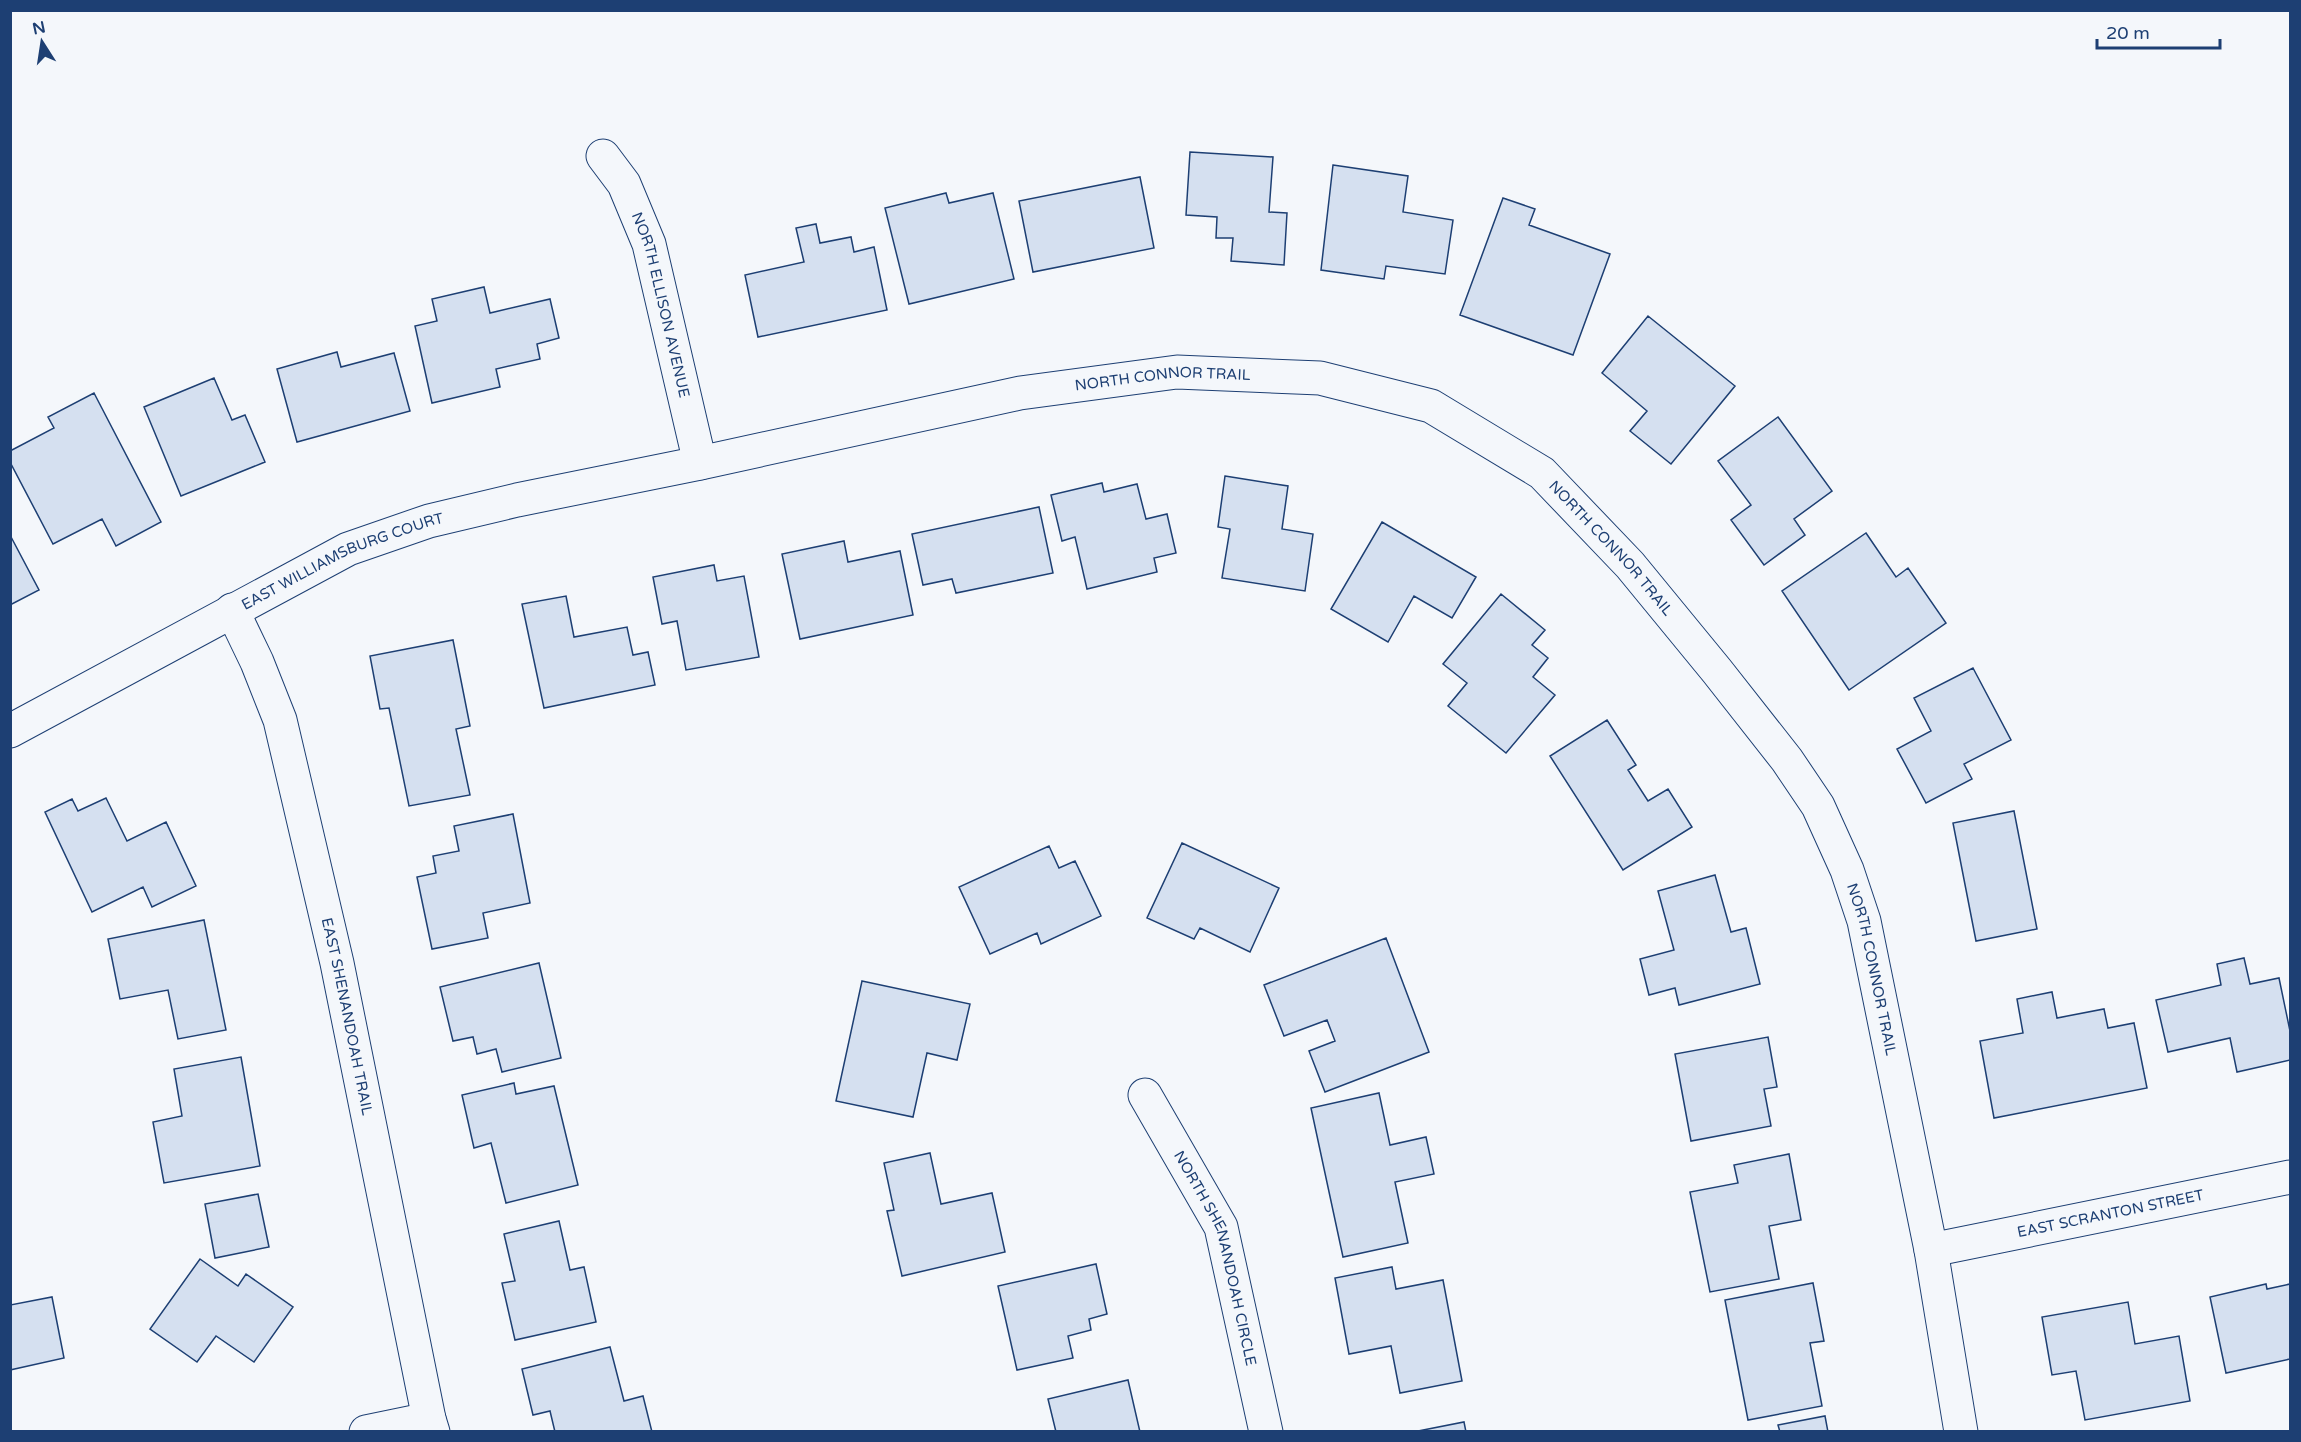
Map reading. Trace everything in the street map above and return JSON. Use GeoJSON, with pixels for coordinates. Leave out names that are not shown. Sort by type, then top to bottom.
{"type":"FeatureCollection","features":[{"type":"Feature","properties":{"kind":"street","name":"NORTH ELLISON AVENUE"},"geometry":{"type":"LineString","coordinates":[[603,156],[624,184],[649,244],[700,463]]}},
{"type":"Feature","properties":{"kind":"street","name":"NORTH CONNOR TRAIL"},"geometry":{"type":"LineString","coordinates":[[700,463],[1020,393],[1178,372],[1320,378],[1431,406],[1542,473],[1630,565],[1787,760],[1818,806],[1847,870],[1864,921],[1931,1250],[1961,1431]]}},
{"type":"Feature","properties":{"kind":"street","name":"EAST WILLIAMSBURG COURT"},"geometry":{"type":"LineString","coordinates":[[10,731],[348,549],[429,521],[517,500],[700,463]]}},
{"type":"Feature","properties":{"kind":"street","name":"EAST SHENANDOAH TRAIL"},"geometry":{"type":"LineString","coordinates":[[232,610],[258,662],[280,720],[337,963],[431,1425]]}},
{"type":"Feature","properties":{"kind":"street","name":"NORTH SHENANDOAH CIRCLE"},"geometry":{"type":"LineString","coordinates":[[1145,1095],[1221,1227],[1266,1431]]}},
{"type":"Feature","properties":{"kind":"street","name":"EAST SCRANTON STREET"},"geometry":{"type":"LineString","coordinates":[[1931,1250],[2290,1177]]}},
{"type":"Feature","properties":{"kind":"street"},"geometry":{"type":"LineString","coordinates":[[366,1431],[431,1425]]}},
{"type":"Feature","properties":{"kind":"building"},"geometry":{"type":"Polygon","coordinates":[[[1190,152],[1273,157],[1269,212],[1287,213],[1284,265],[1231,261],[1233,238],[1216,238],[1217,217],[1186,215],[1190,152]]]}},
{"type":"Feature","properties":{"kind":"building"},"geometry":{"type":"Polygon","coordinates":[[[1333,165],[1408,176],[1403,212],[1453,220],[1445,274],[1386,266],[1384,279],[1321,270],[1333,165]]]}},
{"type":"Feature","properties":{"kind":"building"},"geometry":{"type":"Polygon","coordinates":[[[1140,177],[1154,248],[1033,272],[1019,201],[1140,177]]]}},
{"type":"Feature","properties":{"kind":"building"},"geometry":{"type":"Polygon","coordinates":[[[946,193],[949,203],[993,193],[1014,279],[909,304],[885,208],[946,193]]]}},
{"type":"Feature","properties":{"kind":"building"},"geometry":{"type":"Polygon","coordinates":[[[1503,198],[1535,209],[1529,225],[1610,254],[1573,355],[1460,315],[1503,198]]]}},
{"type":"Feature","properties":{"kind":"building"},"geometry":{"type":"Polygon","coordinates":[[[816,224],[820,243],[851,237],[854,252],[874,247],[887,310],[758,337],[745,275],[804,262],[796,228],[816,224]]]}},
{"type":"Feature","properties":{"kind":"building"},"geometry":{"type":"Polygon","coordinates":[[[484,287],[490,313],[550,299],[559,338],[537,344],[540,359],[496,369],[500,387],[432,403],[415,326],[437,321],[432,299],[484,287]]]}},
{"type":"Feature","properties":{"kind":"building"},"geometry":{"type":"Polygon","coordinates":[[[1648,316],[1735,386],[1671,464],[1630,431],[1647,411],[1602,373],[1648,316]]]}},
{"type":"Feature","properties":{"kind":"building"},"geometry":{"type":"Polygon","coordinates":[[[337,352],[341,367],[394,353],[410,411],[297,442],[277,369],[337,352]]]}},
{"type":"Feature","properties":{"kind":"building"},"geometry":{"type":"Polygon","coordinates":[[[214,378],[232,420],[245,415],[265,462],[181,496],[144,407],[214,378]]]}},
{"type":"Feature","properties":{"kind":"building"},"geometry":{"type":"Polygon","coordinates":[[[94,393],[161,522],[116,546],[102,519],[53,544],[10,462],[10,451],[54,428],[48,417],[94,393]]]}},
{"type":"Feature","properties":{"kind":"building"},"geometry":{"type":"Polygon","coordinates":[[[1778,417],[1832,491],[1794,519],[1805,535],[1764,565],[1731,520],[1751,505],[1718,461],[1778,417]]]}},
{"type":"Feature","properties":{"kind":"building"},"geometry":{"type":"Polygon","coordinates":[[[1225,476],[1288,486],[1282,529],[1313,534],[1305,591],[1222,578],[1230,529],[1218,527],[1225,476]]]}},
{"type":"Feature","properties":{"kind":"building"},"geometry":{"type":"Polygon","coordinates":[[[1102,483],[1104,492],[1137,484],[1146,519],[1167,514],[1176,553],[1154,558],[1157,572],[1087,589],[1075,537],[1062,541],[1051,495],[1102,483]]]}},
{"type":"Feature","properties":{"kind":"building"},"geometry":{"type":"Polygon","coordinates":[[[1039,507],[1053,573],[956,593],[952,579],[923,585],[912,534],[1039,507]]]}},
{"type":"Feature","properties":{"kind":"building"},"geometry":{"type":"Polygon","coordinates":[[[1382,522],[1476,577],[1452,618],[1414,596],[1388,642],[1331,609],[1382,522]]]}},
{"type":"Feature","properties":{"kind":"building"},"geometry":{"type":"Polygon","coordinates":[[[1866,533],[1896,577],[1908,568],[1946,623],[1849,690],[1782,591],[1866,533]]]}},
{"type":"Feature","properties":{"kind":"building"},"geometry":{"type":"Polygon","coordinates":[[[10,535],[39,590],[10,605],[10,535]]]}},
{"type":"Feature","properties":{"kind":"building"},"geometry":{"type":"Polygon","coordinates":[[[844,541],[848,562],[900,551],[913,615],[800,639],[782,554],[844,541]]]}},
{"type":"Feature","properties":{"kind":"building"},"geometry":{"type":"Polygon","coordinates":[[[714,565],[717,581],[744,576],[759,657],[686,670],[677,621],[662,624],[653,577],[714,565]]]}},
{"type":"Feature","properties":{"kind":"building"},"geometry":{"type":"Polygon","coordinates":[[[1501,594],[1545,630],[1532,645],[1548,658],[1533,677],[1555,695],[1506,753],[1448,706],[1467,683],[1443,664],[1501,594]]]}},
{"type":"Feature","properties":{"kind":"building"},"geometry":{"type":"Polygon","coordinates":[[[566,596],[574,637],[627,627],[633,655],[648,652],[655,685],[544,708],[522,604],[566,596]]]}},
{"type":"Feature","properties":{"kind":"building"},"geometry":{"type":"Polygon","coordinates":[[[453,640],[470,726],[456,729],[470,795],[409,806],[389,708],[380,709],[370,656],[453,640]]]}},
{"type":"Feature","properties":{"kind":"building"},"geometry":{"type":"Polygon","coordinates":[[[1973,668],[2011,740],[1964,764],[1972,779],[1926,803],[1897,749],[1931,731],[1914,698],[1973,668]]]}},
{"type":"Feature","properties":{"kind":"building"},"geometry":{"type":"Polygon","coordinates":[[[1607,720],[1636,765],[1628,770],[1648,801],[1668,789],[1692,827],[1623,870],[1550,756],[1607,720]]]}},
{"type":"Feature","properties":{"kind":"building"},"geometry":{"type":"Polygon","coordinates":[[[106,798],[127,841],[166,822],[196,886],[152,907],[143,887],[92,912],[45,812],[72,799],[78,811],[106,798]]]}},
{"type":"Feature","properties":{"kind":"building"},"geometry":{"type":"Polygon","coordinates":[[[2014,811],[2037,929],[1976,941],[1953,823],[2014,811]]]}},
{"type":"Feature","properties":{"kind":"building"},"geometry":{"type":"Polygon","coordinates":[[[513,814],[530,903],[483,913],[488,938],[432,949],[417,877],[436,873],[433,856],[459,851],[454,826],[513,814]]]}},
{"type":"Feature","properties":{"kind":"building"},"geometry":{"type":"Polygon","coordinates":[[[1182,843],[1279,888],[1250,952],[1200,928],[1194,939],[1147,918],[1182,843]]]}},
{"type":"Feature","properties":{"kind":"building"},"geometry":{"type":"Polygon","coordinates":[[[1049,846],[1059,868],[1075,861],[1101,916],[1041,944],[1037,933],[990,954],[959,887],[1049,846]]]}},
{"type":"Feature","properties":{"kind":"building"},"geometry":{"type":"Polygon","coordinates":[[[1715,875],[1731,932],[1746,928],[1760,984],[1679,1005],[1675,988],[1649,995],[1640,959],[1674,950],[1658,891],[1715,875]]]}},
{"type":"Feature","properties":{"kind":"building"},"geometry":{"type":"Polygon","coordinates":[[[204,920],[226,1030],[178,1039],[168,990],[120,999],[108,939],[204,920]]]}},
{"type":"Feature","properties":{"kind":"building"},"geometry":{"type":"Polygon","coordinates":[[[1386,938],[1429,1052],[1325,1092],[1309,1051],[1335,1041],[1327,1020],[1284,1036],[1264,985],[1386,938]]]}},
{"type":"Feature","properties":{"kind":"building"},"geometry":{"type":"Polygon","coordinates":[[[2244,958],[2250,984],[2279,978],[2290,1031],[2290,1060],[2237,1072],[2230,1038],[2168,1052],[2156,1000],[2221,985],[2217,964],[2244,958]]]}},
{"type":"Feature","properties":{"kind":"building"},"geometry":{"type":"Polygon","coordinates":[[[539,963],[561,1058],[502,1072],[496,1049],[477,1054],[473,1037],[453,1041],[440,987],[539,963]]]}},
{"type":"Feature","properties":{"kind":"building"},"geometry":{"type":"Polygon","coordinates":[[[862,981],[970,1004],[957,1060],[927,1053],[913,1117],[836,1101],[862,981]]]}},
{"type":"Feature","properties":{"kind":"building"},"geometry":{"type":"Polygon","coordinates":[[[2052,992],[2057,1018],[2104,1009],[2108,1028],[2134,1023],[2147,1088],[1994,1118],[1980,1041],[2023,1033],[2017,999],[2052,992]]]}},
{"type":"Feature","properties":{"kind":"building"},"geometry":{"type":"Polygon","coordinates":[[[1768,1037],[1777,1087],[1764,1089],[1771,1126],[1691,1141],[1675,1054],[1768,1037]]]}},
{"type":"Feature","properties":{"kind":"building"},"geometry":{"type":"Polygon","coordinates":[[[241,1057],[260,1166],[164,1183],[153,1122],[182,1116],[174,1069],[241,1057]]]}},
{"type":"Feature","properties":{"kind":"building"},"geometry":{"type":"Polygon","coordinates":[[[514,1083],[516,1094],[554,1086],[578,1185],[506,1203],[491,1143],[474,1148],[462,1095],[514,1083]]]}},
{"type":"Feature","properties":{"kind":"building"},"geometry":{"type":"Polygon","coordinates":[[[1379,1093],[1390,1145],[1426,1137],[1434,1174],[1395,1182],[1408,1243],[1343,1257],[1311,1108],[1379,1093]]]}},
{"type":"Feature","properties":{"kind":"building"},"geometry":{"type":"Polygon","coordinates":[[[930,1153],[941,1204],[992,1193],[1005,1252],[902,1276],[887,1211],[894,1210],[884,1163],[930,1153]]]}},
{"type":"Feature","properties":{"kind":"building"},"geometry":{"type":"Polygon","coordinates":[[[1789,1154],[1801,1220],[1769,1226],[1779,1279],[1710,1292],[1690,1192],[1738,1183],[1734,1165],[1789,1154]]]}},
{"type":"Feature","properties":{"kind":"building"},"geometry":{"type":"Polygon","coordinates":[[[258,1194],[269,1247],[215,1258],[205,1204],[258,1194]]]}},
{"type":"Feature","properties":{"kind":"building"},"geometry":{"type":"Polygon","coordinates":[[[559,1221],[570,1270],[584,1267],[596,1322],[515,1340],[502,1283],[515,1281],[504,1234],[559,1221]]]}},
{"type":"Feature","properties":{"kind":"building"},"geometry":{"type":"Polygon","coordinates":[[[200,1259],[238,1286],[246,1274],[293,1307],[254,1362],[216,1336],[197,1362],[150,1329],[200,1259]]]}},
{"type":"Feature","properties":{"kind":"building"},"geometry":{"type":"Polygon","coordinates":[[[1096,1264],[1107,1314],[1089,1319],[1091,1330],[1068,1336],[1073,1358],[1017,1370],[998,1286],[1096,1264]]]}},
{"type":"Feature","properties":{"kind":"building"},"geometry":{"type":"Polygon","coordinates":[[[1392,1267],[1396,1289],[1443,1280],[1462,1381],[1400,1393],[1391,1346],[1349,1354],[1335,1278],[1392,1267]]]}},
{"type":"Feature","properties":{"kind":"building"},"geometry":{"type":"Polygon","coordinates":[[[1813,1283],[1824,1341],[1810,1343],[1822,1406],[1748,1420],[1725,1300],[1813,1283]]]}},
{"type":"Feature","properties":{"kind":"building"},"geometry":{"type":"Polygon","coordinates":[[[2266,1284],[2267,1289],[2290,1284],[2290,1359],[2226,1373],[2210,1297],[2266,1284]]]}},
{"type":"Feature","properties":{"kind":"building"},"geometry":{"type":"Polygon","coordinates":[[[52,1297],[64,1358],[10,1370],[10,1305],[52,1297]]]}},
{"type":"Feature","properties":{"kind":"building"},"geometry":{"type":"Polygon","coordinates":[[[2128,1302],[2135,1344],[2179,1336],[2190,1401],[2085,1420],[2076,1371],[2052,1375],[2042,1317],[2128,1302]]]}},
{"type":"Feature","properties":{"kind":"building"},"geometry":{"type":"Polygon","coordinates":[[[610,1347],[624,1401],[643,1396],[652,1432],[555,1432],[550,1411],[533,1415],[522,1369],[610,1347]]]}},
{"type":"Feature","properties":{"kind":"building"},"geometry":{"type":"Polygon","coordinates":[[[1128,1380],[1140,1432],[1056,1432],[1048,1399],[1128,1380]]]}},
{"type":"Feature","properties":{"kind":"building"},"geometry":{"type":"Polygon","coordinates":[[[1825,1416],[1828,1432],[1780,1432],[1778,1425],[1825,1416]]]}},
{"type":"Feature","properties":{"kind":"building"},"geometry":{"type":"Polygon","coordinates":[[[1464,1422],[1466,1432],[1413,1432],[1464,1422]]]}}]}
